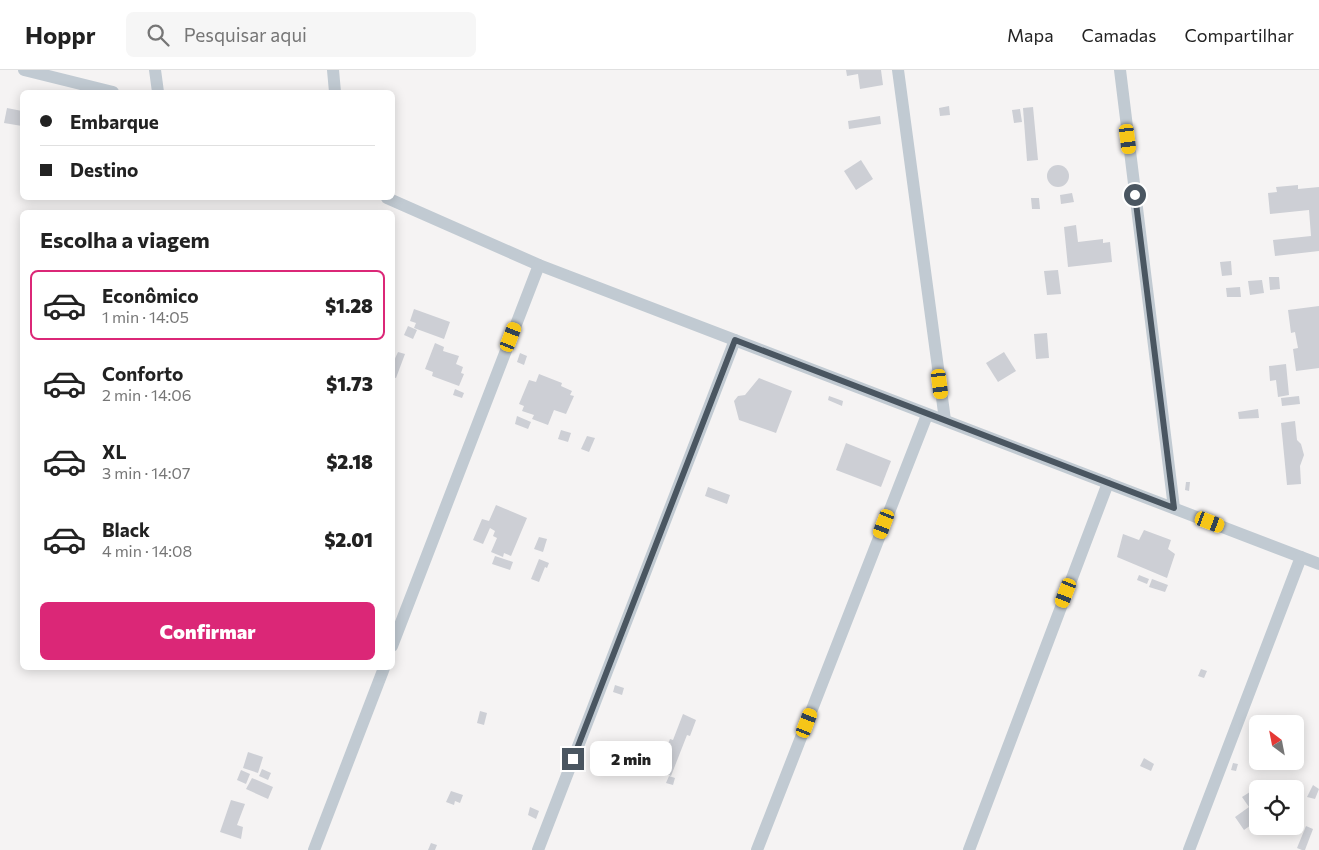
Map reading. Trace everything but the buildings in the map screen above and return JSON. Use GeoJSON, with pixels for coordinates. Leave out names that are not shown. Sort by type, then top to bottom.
{"type":"FeatureCollection","features":[{"type":"Feature","properties":{"kind":"street"},"geometry":{"type":"LineString","coordinates":[[24,70],[106,90]]}},
{"type":"Feature","properties":{"kind":"street"},"geometry":{"type":"LineString","coordinates":[[155,70],[158,90]]}},
{"type":"Feature","properties":{"kind":"street"},"geometry":{"type":"LineString","coordinates":[[333,70],[335,90]]}},
{"type":"Feature","properties":{"kind":"street"},"geometry":{"type":"LineString","coordinates":[[898,70],[945,420]]}},
{"type":"Feature","properties":{"kind":"street"},"geometry":{"type":"LineString","coordinates":[[1120,70],[1174,508]]}},
{"type":"Feature","properties":{"kind":"street"},"geometry":{"type":"LineString","coordinates":[[391,200],[539,265],[1319,564]]}},
{"type":"Feature","properties":{"kind":"street"},"geometry":{"type":"LineString","coordinates":[[395,638],[539,265]]}},
{"type":"Feature","properties":{"kind":"street"},"geometry":{"type":"LineString","coordinates":[[538,850],[735,340]]}},
{"type":"Feature","properties":{"kind":"street"},"geometry":{"type":"LineString","coordinates":[[757,850],[927,415]]}},
{"type":"Feature","properties":{"kind":"street"},"geometry":{"type":"LineString","coordinates":[[969,850],[1108,483]]}},
{"type":"Feature","properties":{"kind":"street"},"geometry":{"type":"LineString","coordinates":[[1189,850],[1301,557]]}},
{"type":"Feature","properties":{"kind":"street"},"geometry":{"type":"LineString","coordinates":[[314,850],[383,670]]}},
{"type":"Feature","properties":{"kind":"route"},"geometry":{"type":"LineString","coordinates":[[573,759],[735,340],[1174,508],[1158,392],[1150,307],[1135,195]]}}]}
